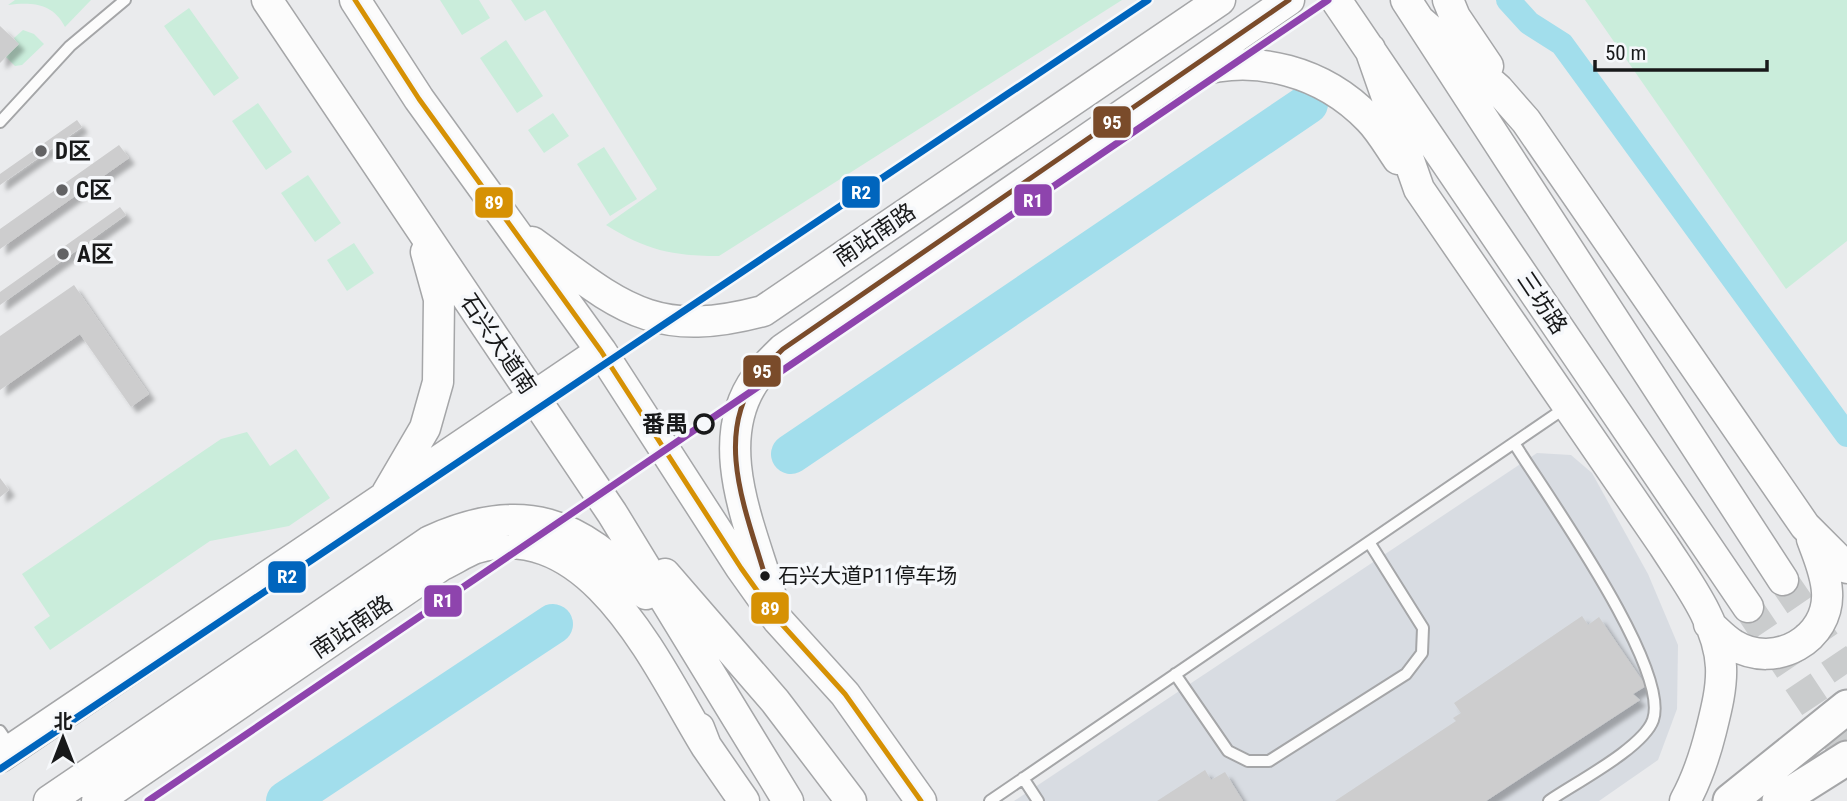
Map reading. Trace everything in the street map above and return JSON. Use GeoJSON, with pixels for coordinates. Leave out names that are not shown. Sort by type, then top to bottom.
{"type":"FeatureCollection","features":[{"type":"Feature","properties":{"kind":"main road","name":"石兴大道南"},"geometry":{"type":"LineString","coordinates":[[267,0],[612,513],[788,801]]}},
{"type":"Feature","properties":{"kind":"main road"},"geometry":{"type":"LineString","coordinates":[[355,0],[419,99],[601,351],[778,620],[845,694],[921,801]]}},
{"type":"Feature","properties":{"kind":"main road"},"geometry":{"type":"LineString","coordinates":[[1146,50],[1175,19],[1188,0]]}},
{"type":"Feature","properties":{"kind":"main road","name":"南站南路"},"geometry":{"type":"LineString","coordinates":[[510,225],[612,300],[645,315],[684,323],[724,321],[763,311],[1220,0]]}},
{"type":"Feature","properties":{"kind":"main road","name":"南站南路"},"geometry":{"type":"LineString","coordinates":[[778,620],[733,457],[739,417],[756,379],[783,349],[1289,0]]}},
{"type":"Feature","properties":{"kind":"main road","name":"三坊路"},"geometry":{"type":"LineString","coordinates":[[1336,0],[1748,607]]}},
{"type":"Feature","properties":{"kind":"main road"},"geometry":{"type":"LineString","coordinates":[[1448,0],[1455,18],[1810,530],[1847,568]]}},
{"type":"Feature","properties":{"kind":"main road"},"geometry":{"type":"LineString","coordinates":[[1413,10],[1498,89],[1527,121]]}},
{"type":"Feature","properties":{"kind":"main road"},"geometry":{"type":"LineString","coordinates":[[1413,10],[1783,580]]}},
{"type":"Feature","properties":{"kind":"main road"},"geometry":{"type":"LineString","coordinates":[[1370,49],[1419,189]]}},
{"type":"Feature","properties":{"kind":"main road"},"geometry":{"type":"LineString","coordinates":[[1159,90],[1195,71],[1226,64],[1250,63],[1296,72],[1345,97],[1371,120],[1569,405],[1694,593],[1709,624],[1721,667],[1717,705],[1694,784],[1685,801]]}},
{"type":"Feature","properties":{"kind":"main road"},"geometry":{"type":"LineString","coordinates":[[383,499],[425,428],[438,382],[439,299],[418,225]]}},
{"type":"Feature","properties":{"kind":"main road"},"geometry":{"type":"LineString","coordinates":[[4,746],[383,499],[601,351]]}},
{"type":"Feature","properties":{"kind":"main road"},"geometry":{"type":"LineString","coordinates":[[612,513],[706,746],[744,801]]}},
{"type":"Feature","properties":{"kind":"main road"},"geometry":{"type":"LineString","coordinates":[[612,513],[775,701],[851,801]]}},
{"type":"Feature","properties":{"kind":"main road"},"geometry":{"type":"LineString","coordinates":[[48,801],[430,541],[464,526],[488,521],[517,520],[561,526],[593,543],[640,588],[695,652]]}},
{"type":"Feature","properties":{"kind":"main road"},"geometry":{"type":"LineString","coordinates":[[1709,624],[1735,646],[1772,654],[1789,650],[1811,635],[1822,622],[1827,591],[1810,530]]}},
{"type":"Feature","properties":{"kind":"main road","name":"南站南路"},"geometry":{"type":"LineString","coordinates":[[97,801],[442,565],[476,548],[505,545],[532,546],[561,555],[594,578],[634,629],[706,746]]}},
{"type":"Feature","properties":{"kind":"main road"},"geometry":{"type":"LineString","coordinates":[[1730,801],[1847,708]]}},
{"type":"Feature","properties":{"kind":"main road"},"geometry":{"type":"LineString","coordinates":[[1779,801],[1847,758]]}},
{"type":"Feature","properties":{"kind":"lane"},"geometry":{"type":"LineString","coordinates":[[0,122],[70,46],[125,0]]}},
{"type":"Feature","properties":{"kind":"lane"},"geometry":{"type":"LineString","coordinates":[[990,801],[1569,405]]}},
{"type":"Feature","properties":{"kind":"lane"},"geometry":{"type":"LineString","coordinates":[[1514,443],[1620,611],[1655,694],[1654,719],[1644,737],[1549,801]]}},
{"type":"Feature","properties":{"kind":"lane"},"geometry":{"type":"LineString","coordinates":[[1175,674],[1228,751],[1248,761],[1269,761],[1406,674],[1422,653],[1423,628],[1369,542]]}},
{"type":"Feature","properties":{"kind":"lane"},"geometry":{"type":"LineString","coordinates":[[1023,778],[1038,801]]}},
{"type":"Feature","properties":{"kind":"shaded area"},"geometry":{"type":"Polygon","coordinates":[[[1537,453],[1571,455],[1592,473],[1648,574],[1678,645],[1677,709],[1658,760],[1599,801],[1014,801],[1537,453]]]}},
{"type":"Feature","properties":{"kind":"green space"},"geometry":{"type":"Polygon","coordinates":[[[15,0],[91,0],[65,27],[54,13],[41,6],[8,5],[15,0]]]}},
{"type":"Feature","properties":{"kind":"green space"},"geometry":{"type":"Polygon","coordinates":[[[440,0],[479,0],[490,18],[462,35],[440,0]]]}},
{"type":"Feature","properties":{"kind":"green space"},"geometry":{"type":"Polygon","coordinates":[[[511,0],[1122,0],[719,256],[687,255],[660,250],[606,225],[657,189],[545,10],[525,21],[511,0]]]}},
{"type":"Feature","properties":{"kind":"green space"},"geometry":{"type":"Polygon","coordinates":[[[1585,0],[1847,0],[1847,241],[1786,289],[1585,0]]]}},
{"type":"Feature","properties":{"kind":"green space"},"geometry":{"type":"Polygon","coordinates":[[[189,8],[239,78],[214,96],[164,26],[189,8]]]}},
{"type":"Feature","properties":{"kind":"green space"},"geometry":{"type":"Polygon","coordinates":[[[23,30],[34,34],[44,44],[22,65],[15,66],[5,56],[18,45],[14,38],[23,30]]]}},
{"type":"Feature","properties":{"kind":"green space"},"geometry":{"type":"Polygon","coordinates":[[[506,40],[543,96],[517,113],[480,58],[506,40]]]}},
{"type":"Feature","properties":{"kind":"green space"},"geometry":{"type":"Polygon","coordinates":[[[258,103],[292,152],[266,170],[232,121],[258,103]]]}},
{"type":"Feature","properties":{"kind":"green space"},"geometry":{"type":"Polygon","coordinates":[[[553,113],[569,136],[544,153],[528,130],[553,113]]]}},
{"type":"Feature","properties":{"kind":"green space"},"geometry":{"type":"Polygon","coordinates":[[[604,147],[637,199],[610,216],[577,164],[604,147]]]}},
{"type":"Feature","properties":{"kind":"green space"},"geometry":{"type":"Polygon","coordinates":[[[308,175],[341,223],[315,242],[281,193],[308,175]]]}},
{"type":"Feature","properties":{"kind":"green space"},"geometry":{"type":"Polygon","coordinates":[[[354,243],[374,273],[347,291],[327,260],[354,243]]]}},
{"type":"Feature","properties":{"kind":"green space"},"geometry":{"type":"Polygon","coordinates":[[[247,432],[270,466],[296,449],[330,498],[289,526],[210,541],[50,650],[34,627],[50,616],[22,574],[221,439],[247,432]]]}},
{"type":"Feature","properties":{"kind":"building"},"geometry":{"type":"Polygon","coordinates":[[[0,26],[19,44],[0,63],[0,26]]]}},
{"type":"Feature","properties":{"kind":"building","name":"D区"},"geometry":{"type":"Polygon","coordinates":[[[77,120],[82,127],[0,185],[0,174],[77,120]]]}},
{"type":"Feature","properties":{"kind":"building"},"geometry":{"type":"Polygon","coordinates":[[[119,145],[129,158],[0,249],[0,229],[119,145]]]}},
{"type":"Feature","properties":{"kind":"building","name":"A区"},"geometry":{"type":"Polygon","coordinates":[[[120,207],[126,215],[0,305],[0,292],[120,207]]]}},
{"type":"Feature","properties":{"kind":"building"},"geometry":{"type":"Polygon","coordinates":[[[74,285],[149,394],[131,407],[80,334],[0,390],[0,336],[74,285]]]}},
{"type":"Feature","properties":{"kind":"building"},"geometry":{"type":"Polygon","coordinates":[[[0,478],[9,490],[0,497],[0,478]]]}},
{"type":"Feature","properties":{"kind":"building"},"geometry":{"type":"Polygon","coordinates":[[[1582,616],[1588,625],[1599,617],[1646,686],[1633,694],[1640,700],[1486,801],[1335,801],[1456,721],[1453,718],[1461,713],[1454,703],[1582,616]]]}},
{"type":"Feature","properties":{"kind":"building"},"geometry":{"type":"Polygon","coordinates":[[[1205,770],[1211,780],[1225,772],[1243,801],[1157,801],[1205,770]]]}},
{"type":"Feature","properties":{"kind":"waterway"},"geometry":{"type":"LineString","coordinates":[[1508,0],[1529,23],[1562,44],[1847,435]]}},
{"type":"Feature","properties":{"kind":"waterway"},"geometry":{"type":"LineString","coordinates":[[791,454],[1308,104]]}},
{"type":"Feature","properties":{"kind":"waterway"},"geometry":{"type":"LineString","coordinates":[[286,801],[553,624]]}},
{"type":"Feature","properties":{"kind":"tunnel"},"geometry":{"type":"LineString","coordinates":[[1783,580],[1847,674]]}},
{"type":"Feature","properties":{"kind":"tunnel"},"geometry":{"type":"LineString","coordinates":[[1748,607],[1847,755]]}},
{"type":"Feature","properties":{"kind":"transit line","name":"89"},"geometry":{"type":"LineString","coordinates":[[355,0],[419,99],[601,351],[741,568],[778,620],[845,694],[921,801]]}},
{"type":"Feature","properties":{"kind":"transit line","name":"R2"},"geometry":{"type":"LineString","coordinates":[[0,769],[1148,0]]}},
{"type":"Feature","properties":{"kind":"transit line","name":"95"},"geometry":{"type":"LineString","coordinates":[[765,576],[743,501],[735,450],[737,425],[744,400],[766,366],[783,349],[1289,0]]}},
{"type":"Feature","properties":{"kind":"transit line","name":"R1"},"geometry":{"type":"LineString","coordinates":[[148,801],[1328,0]]}},
{"type":"Feature","properties":{"kind":"place","name":"D区"},"geometry":{"type":"Point","coordinates":[41,151]}},
{"type":"Feature","properties":{"kind":"place","name":"C区"},"geometry":{"type":"Point","coordinates":[62,190]}},
{"type":"Feature","properties":{"kind":"place","name":"A区"},"geometry":{"type":"Point","coordinates":[63,254]}},
{"type":"Feature","properties":{"kind":"place","name":"番禺"},"geometry":{"type":"Point","coordinates":[704,424]}},
{"type":"Feature","properties":{"kind":"place","name":"石兴大道P11停车场"},"geometry":{"type":"Point","coordinates":[765,576]}}]}
